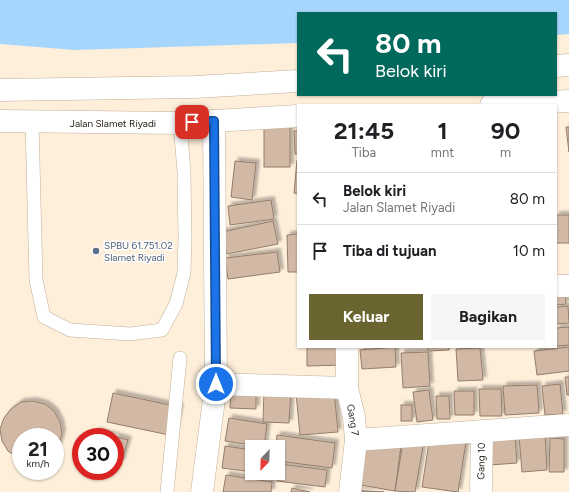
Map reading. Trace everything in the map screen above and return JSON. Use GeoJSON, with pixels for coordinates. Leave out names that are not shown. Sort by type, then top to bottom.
{"type":"FeatureCollection","features":[{"type":"Feature","properties":{"kind":"main road"},"geometry":{"type":"LineString","coordinates":[[557,66],[569,65]]}},
{"type":"Feature","properties":{"kind":"main road"},"geometry":{"type":"LineString","coordinates":[[0,90],[195,87],[297,82]]}},
{"type":"Feature","properties":{"kind":"main road"},"geometry":{"type":"LineString","coordinates":[[520,104],[569,101]]}},
{"type":"Feature","properties":{"kind":"main road","name":"Jalan Slamet Riyadi"},"geometry":{"type":"LineString","coordinates":[[0,122],[180,123],[297,116]]}},
{"type":"Feature","properties":{"kind":"main road"},"geometry":{"type":"LineString","coordinates":[[202,492],[216,384],[214,121]]}},
{"type":"Feature","properties":{"kind":"main road"},"geometry":{"type":"LineString","coordinates":[[557,286],[569,286]]}},
{"type":"Feature","properties":{"kind":"main road","name":"Gang 7"},"geometry":{"type":"LineString","coordinates":[[347,348],[347,388],[354,417],[356,440],[350,492]]}},
{"type":"Feature","properties":{"kind":"main road"},"geometry":{"type":"LineString","coordinates":[[216,384],[347,388]]}},
{"type":"Feature","properties":{"kind":"main road"},"geometry":{"type":"LineString","coordinates":[[356,440],[569,425]]}},
{"type":"Feature","properties":{"kind":"main road","name":"Gang 10"},"geometry":{"type":"LineString","coordinates":[[481,492],[482,431]]}},
{"type":"Feature","properties":{"kind":"lane"},"geometry":{"type":"LineString","coordinates":[[32,122],[36,280],[44,317],[70,330],[130,334],[162,330],[176,304],[184,273],[184,172],[180,123]]}},
{"type":"Feature","properties":{"kind":"lane"},"geometry":{"type":"LineString","coordinates":[[167,492],[180,358]]}},
{"type":"Feature","properties":{"kind":"water"},"geometry":{"type":"Polygon","coordinates":[[[0,0],[569,0],[569,34],[557,35],[557,12],[297,12],[297,43],[75,50],[0,44],[0,0]]]}},
{"type":"Feature","properties":{"kind":"building"},"geometry":{"type":"Polygon","coordinates":[[[264,127],[290,127],[290,167],[264,167],[264,127]]]}},
{"type":"Feature","properties":{"kind":"building"},"geometry":{"type":"Polygon","coordinates":[[[566,127],[569,127],[569,152],[566,127]]]}},
{"type":"Feature","properties":{"kind":"building"},"geometry":{"type":"Polygon","coordinates":[[[294,131],[297,131],[297,154],[295,154],[294,131]]]}},
{"type":"Feature","properties":{"kind":"building"},"geometry":{"type":"Polygon","coordinates":[[[297,160],[297,194],[294,193],[297,160]]]}},
{"type":"Feature","properties":{"kind":"building"},"geometry":{"type":"Polygon","coordinates":[[[235,161],[256,163],[252,200],[231,197],[235,161]]]}},
{"type":"Feature","properties":{"kind":"building"},"geometry":{"type":"Polygon","coordinates":[[[271,200],[274,219],[230,225],[228,206],[271,200]]]}},
{"type":"Feature","properties":{"kind":"building"},"geometry":{"type":"Polygon","coordinates":[[[557,215],[569,215],[569,243],[557,243],[557,215]]]}},
{"type":"Feature","properties":{"kind":"building"},"geometry":{"type":"Polygon","coordinates":[[[273,221],[278,244],[227,254],[222,232],[273,221]]]}},
{"type":"Feature","properties":{"kind":"building"},"geometry":{"type":"Polygon","coordinates":[[[297,234],[297,272],[288,272],[287,235],[297,234]]]}},
{"type":"Feature","properties":{"kind":"building"},"geometry":{"type":"Polygon","coordinates":[[[277,252],[280,272],[228,279],[225,258],[277,252]]]}},
{"type":"Feature","properties":{"kind":"building"},"geometry":{"type":"Polygon","coordinates":[[[565,287],[566,304],[557,305],[557,288],[565,287]]]}},
{"type":"Feature","properties":{"kind":"building"},"geometry":{"type":"Polygon","coordinates":[[[568,306],[569,323],[557,324],[557,307],[568,306]]]}},
{"type":"Feature","properties":{"kind":"building"},"geometry":{"type":"Polygon","coordinates":[[[569,327],[569,345],[557,346],[557,328],[569,327]]]}},
{"type":"Feature","properties":{"kind":"building"},"geometry":{"type":"Polygon","coordinates":[[[569,347],[569,371],[537,375],[534,351],[569,347]]]}},
{"type":"Feature","properties":{"kind":"building"},"geometry":{"type":"Polygon","coordinates":[[[307,348],[342,348],[343,365],[307,366],[307,348]]]}},
{"type":"Feature","properties":{"kind":"building"},"geometry":{"type":"Polygon","coordinates":[[[395,348],[396,367],[362,369],[360,350],[395,348]]]}},
{"type":"Feature","properties":{"kind":"building"},"geometry":{"type":"Polygon","coordinates":[[[428,348],[449,348],[449,350],[428,351],[428,348]]]}},
{"type":"Feature","properties":{"kind":"building"},"geometry":{"type":"Polygon","coordinates":[[[480,348],[483,380],[458,381],[456,349],[480,348]]]}},
{"type":"Feature","properties":{"kind":"building"},"geometry":{"type":"Polygon","coordinates":[[[428,352],[430,386],[403,388],[401,353],[428,352]]]}},
{"type":"Feature","properties":{"kind":"building"},"geometry":{"type":"Polygon","coordinates":[[[565,377],[569,377],[569,395],[567,395],[565,377]]]}},
{"type":"Feature","properties":{"kind":"building"},"geometry":{"type":"Polygon","coordinates":[[[560,384],[563,414],[545,415],[542,386],[560,384]]]}},
{"type":"Feature","properties":{"kind":"building"},"geometry":{"type":"Polygon","coordinates":[[[537,385],[539,413],[505,415],[503,386],[537,385]]]}},
{"type":"Feature","properties":{"kind":"building"},"geometry":{"type":"Polygon","coordinates":[[[231,388],[256,389],[256,409],[230,408],[231,388]]]}},
{"type":"Feature","properties":{"kind":"building"},"geometry":{"type":"Polygon","coordinates":[[[264,389],[291,390],[289,423],[263,422],[264,389]]]}},
{"type":"Feature","properties":{"kind":"building"},"geometry":{"type":"Polygon","coordinates":[[[479,389],[501,389],[502,416],[480,416],[479,389]]]}},
{"type":"Feature","properties":{"kind":"building"},"geometry":{"type":"Polygon","coordinates":[[[334,390],[338,432],[300,435],[296,393],[334,390]]]}},
{"type":"Feature","properties":{"kind":"building"},"geometry":{"type":"Polygon","coordinates":[[[429,390],[433,420],[417,422],[413,392],[429,390]]]}},
{"type":"Feature","properties":{"kind":"building"},"geometry":{"type":"Polygon","coordinates":[[[454,391],[474,391],[474,415],[455,415],[454,391]]]}},
{"type":"Feature","properties":{"kind":"building"},"geometry":{"type":"Polygon","coordinates":[[[113,393],[180,407],[174,436],[107,422],[113,393]]]}},
{"type":"Feature","properties":{"kind":"building"},"geometry":{"type":"Polygon","coordinates":[[[436,396],[449,396],[450,419],[437,419],[436,396]]]}},
{"type":"Feature","properties":{"kind":"building"},"geometry":{"type":"Polygon","coordinates":[[[33,401],[45,404],[54,411],[60,422],[61,428],[12,428],[12,454],[8,451],[2,441],[0,429],[4,418],[11,409],[21,402],[33,401]]]}},
{"type":"Feature","properties":{"kind":"building"},"geometry":{"type":"Polygon","coordinates":[[[401,405],[412,405],[412,421],[401,421],[401,405]]]}},
{"type":"Feature","properties":{"kind":"building"},"geometry":{"type":"Polygon","coordinates":[[[229,418],[267,424],[265,440],[245,440],[245,444],[225,441],[229,418]]]}},
{"type":"Feature","properties":{"kind":"building"},"geometry":{"type":"Polygon","coordinates":[[[545,434],[547,470],[522,472],[519,436],[545,434]]]}},
{"type":"Feature","properties":{"kind":"building"},"geometry":{"type":"Polygon","coordinates":[[[277,435],[335,443],[332,468],[285,462],[285,440],[277,440],[277,435]]]}},
{"type":"Feature","properties":{"kind":"building"},"geometry":{"type":"Polygon","coordinates":[[[430,436],[466,442],[458,492],[422,487],[430,436]]]}},
{"type":"Feature","properties":{"kind":"building"},"geometry":{"type":"Polygon","coordinates":[[[515,437],[517,463],[490,465],[488,439],[515,437]]]}},
{"type":"Feature","properties":{"kind":"building"},"geometry":{"type":"Polygon","coordinates":[[[550,438],[564,439],[564,472],[549,472],[550,438]]]}},
{"type":"Feature","properties":{"kind":"building"},"geometry":{"type":"Polygon","coordinates":[[[124,439],[128,440],[124,453],[124,439]]]}},
{"type":"Feature","properties":{"kind":"building"},"geometry":{"type":"Polygon","coordinates":[[[362,440],[401,446],[395,491],[355,484],[362,440]]]}},
{"type":"Feature","properties":{"kind":"building"},"geometry":{"type":"Polygon","coordinates":[[[403,442],[423,446],[415,492],[395,491],[403,442]]]}},
{"type":"Feature","properties":{"kind":"building"},"geometry":{"type":"Polygon","coordinates":[[[225,446],[245,449],[245,471],[222,468],[225,446]]]}},
{"type":"Feature","properties":{"kind":"building"},"geometry":{"type":"Polygon","coordinates":[[[285,465],[327,470],[325,487],[277,481],[285,480],[285,465]]]}},
{"type":"Feature","properties":{"kind":"building"},"geometry":{"type":"Polygon","coordinates":[[[226,475],[245,478],[245,480],[272,482],[271,492],[223,492],[226,475]]]}},
{"type":"Feature","properties":{"kind":"building"},"geometry":{"type":"Polygon","coordinates":[[[292,488],[310,492],[291,492],[292,488]]]}},
{"type":"Feature","properties":{"kind":"building"},"geometry":{"type":"Polygon","coordinates":[[[352,490],[384,492],[352,492],[352,490]]]}},
{"type":"Feature","properties":{"kind":"place","name":"SPBU 61.751.02 Slamet Riyadi"},"geometry":{"type":"Point","coordinates":[96,251]}},
{"type":"Feature","properties":{"kind":"route"},"geometry":{"type":"LineString","coordinates":[[192,122],[214,121],[216,384]]}}]}
